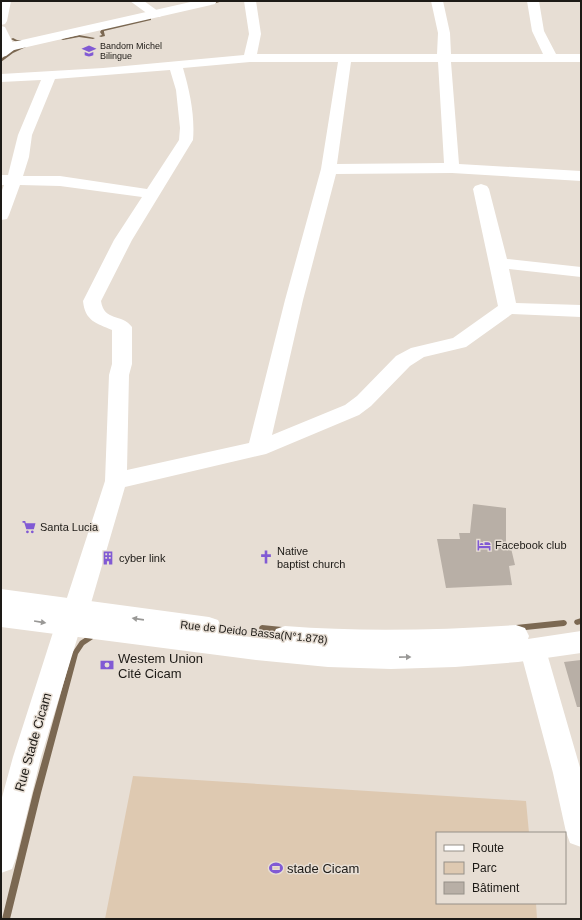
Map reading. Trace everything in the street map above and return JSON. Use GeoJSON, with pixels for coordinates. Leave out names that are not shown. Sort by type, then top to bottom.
{"type":"FeatureCollection","features":[{"type":"Feature","properties":{"kind":"street"},"geometry":{"type":"LineString","coordinates":[[1,21],[5,1]]}},
{"type":"Feature","properties":{"kind":"street"},"geometry":{"type":"LineString","coordinates":[[136,1],[156,14]]}},
{"type":"Feature","properties":{"kind":"street"},"geometry":{"type":"LineString","coordinates":[[1,30],[5,50],[211,1]]}},
{"type":"Feature","properties":{"kind":"street"},"geometry":{"type":"LineString","coordinates":[[250,1],[255,34],[250,58]]}},
{"type":"Feature","properties":{"kind":"street"},"geometry":{"type":"LineString","coordinates":[[437,1],[444,33],[444,58],[452,168]]}},
{"type":"Feature","properties":{"kind":"street"},"geometry":{"type":"LineString","coordinates":[[533,1],[538,31],[551,58]]}},
{"type":"Feature","properties":{"kind":"street"},"geometry":{"type":"LineString","coordinates":[[1,78],[176,66],[250,58],[581,58]]}},
{"type":"Feature","properties":{"kind":"street"},"geometry":{"type":"LineString","coordinates":[[258,449],[294,300],[329,169],[345,58]]}},
{"type":"Feature","properties":{"kind":"street"},"geometry":{"type":"LineString","coordinates":[[8,180],[60,181],[152,194],[187,136],[183,90],[176,66]]}},
{"type":"Feature","properties":{"kind":"street"},"geometry":{"type":"LineString","coordinates":[[1,215],[8,180],[21,157],[25,135],[50,75]]}},
{"type":"Feature","properties":{"kind":"street"},"geometry":{"type":"LineString","coordinates":[[329,169],[452,168],[581,176]]}},
{"type":"Feature","properties":{"kind":"street"},"geometry":{"type":"LineString","coordinates":[[481,189],[508,308]]}},
{"type":"Feature","properties":{"kind":"street","name":"Rue Stade Cicam"},"geometry":{"type":"LineString","coordinates":[[1,858],[27,757],[116,480],[119,374],[122,364],[122,327],[100,318],[93,311],[92,300],[123,240],[152,194]]}},
{"type":"Feature","properties":{"kind":"street"},"geometry":{"type":"LineString","coordinates":[[499,263],[581,272]]}},
{"type":"Feature","properties":{"kind":"street"},"geometry":{"type":"LineString","coordinates":[[116,480],[258,449],[359,406],[403,361],[418,352],[459,343],[508,308],[581,310]]}},
{"type":"Feature","properties":{"kind":"street","name":"Rue de Deido Bassa(N°1.878)"},"geometry":{"type":"LineString","coordinates":[[1,599],[72,618],[332,640],[458,640],[538,635],[581,629]]}},
{"type":"Feature","properties":{"kind":"street"},"geometry":{"type":"LineString","coordinates":[[1,616],[72,618],[276,652],[328,656],[450,656],[533,650],[581,642]]}},
{"type":"Feature","properties":{"kind":"street"},"geometry":{"type":"LineString","coordinates":[[533,650],[567,773],[581,832]]}},
{"type":"Feature","properties":{"kind":"green space","name":"stade Cicam"},"geometry":{"type":"Polygon","coordinates":[[[133,776],[526,801],[529,832],[436,832],[436,904],[536,904],[537,919],[105,919],[133,776]]]}},
{"type":"Feature","properties":{"kind":"building","name":"Facebook club"},"geometry":{"type":"Polygon","coordinates":[[[473,504],[506,508],[506,544],[510,544],[515,565],[509,566],[512,585],[446,588],[437,539],[460,539],[459,533],[470,533],[473,504]]]}},
{"type":"Feature","properties":{"kind":"building"},"geometry":{"type":"Polygon","coordinates":[[[581,660],[581,707],[577,707],[564,662],[581,660]]]}},
{"type":"Feature","properties":{"kind":"waterway"},"geometry":{"type":"LineString","coordinates":[[209,4],[222,1]]}},
{"type":"Feature","properties":{"kind":"waterway"},"geometry":{"type":"LineString","coordinates":[[101,36],[104,35],[102,32],[103,30],[150,19]]}},
{"type":"Feature","properties":{"kind":"waterway"},"geometry":{"type":"LineString","coordinates":[[63,39],[79,36],[93,38]]}},
{"type":"Feature","properties":{"kind":"waterway"},"geometry":{"type":"LineString","coordinates":[[13,39],[16,41],[23,41]]}},
{"type":"Feature","properties":{"kind":"waterway"},"geometry":{"type":"LineString","coordinates":[[1,61],[12,52],[24,47]]}},
{"type":"Feature","properties":{"kind":"waterway"},"geometry":{"type":"LineString","coordinates":[[577,622],[581,621]]}},
{"type":"Feature","properties":{"kind":"waterway"},"geometry":{"type":"LineString","coordinates":[[516,628],[564,623]]}},
{"type":"Feature","properties":{"kind":"waterway"},"geometry":{"type":"LineString","coordinates":[[262,628],[282,630]]}},
{"type":"Feature","properties":{"kind":"waterway"},"geometry":{"type":"LineString","coordinates":[[6,919],[37,793],[75,653],[82,643],[91,637]]}},
{"type":"Feature","properties":{"kind":"place","name":"Bandom Michel Bilingue"},"geometry":{"type":"Point","coordinates":[89,51]}},
{"type":"Feature","properties":{"kind":"place","name":"Santa Lucia"},"geometry":{"type":"Point","coordinates":[29,527]}},
{"type":"Feature","properties":{"kind":"place","name":"Facebook club"},"geometry":{"type":"Point","coordinates":[484,545]}},
{"type":"Feature","properties":{"kind":"place","name":"Native baptist church"},"geometry":{"type":"Point","coordinates":[266,557]}},
{"type":"Feature","properties":{"kind":"place","name":"cyber link"},"geometry":{"type":"Point","coordinates":[108,558]}},
{"type":"Feature","properties":{"kind":"place","name":"Westem Union Cité Cicam"},"geometry":{"type":"Point","coordinates":[107,665]}},
{"type":"Feature","properties":{"kind":"place","name":"stade Cicam"},"geometry":{"type":"Point","coordinates":[276,868]}}]}
